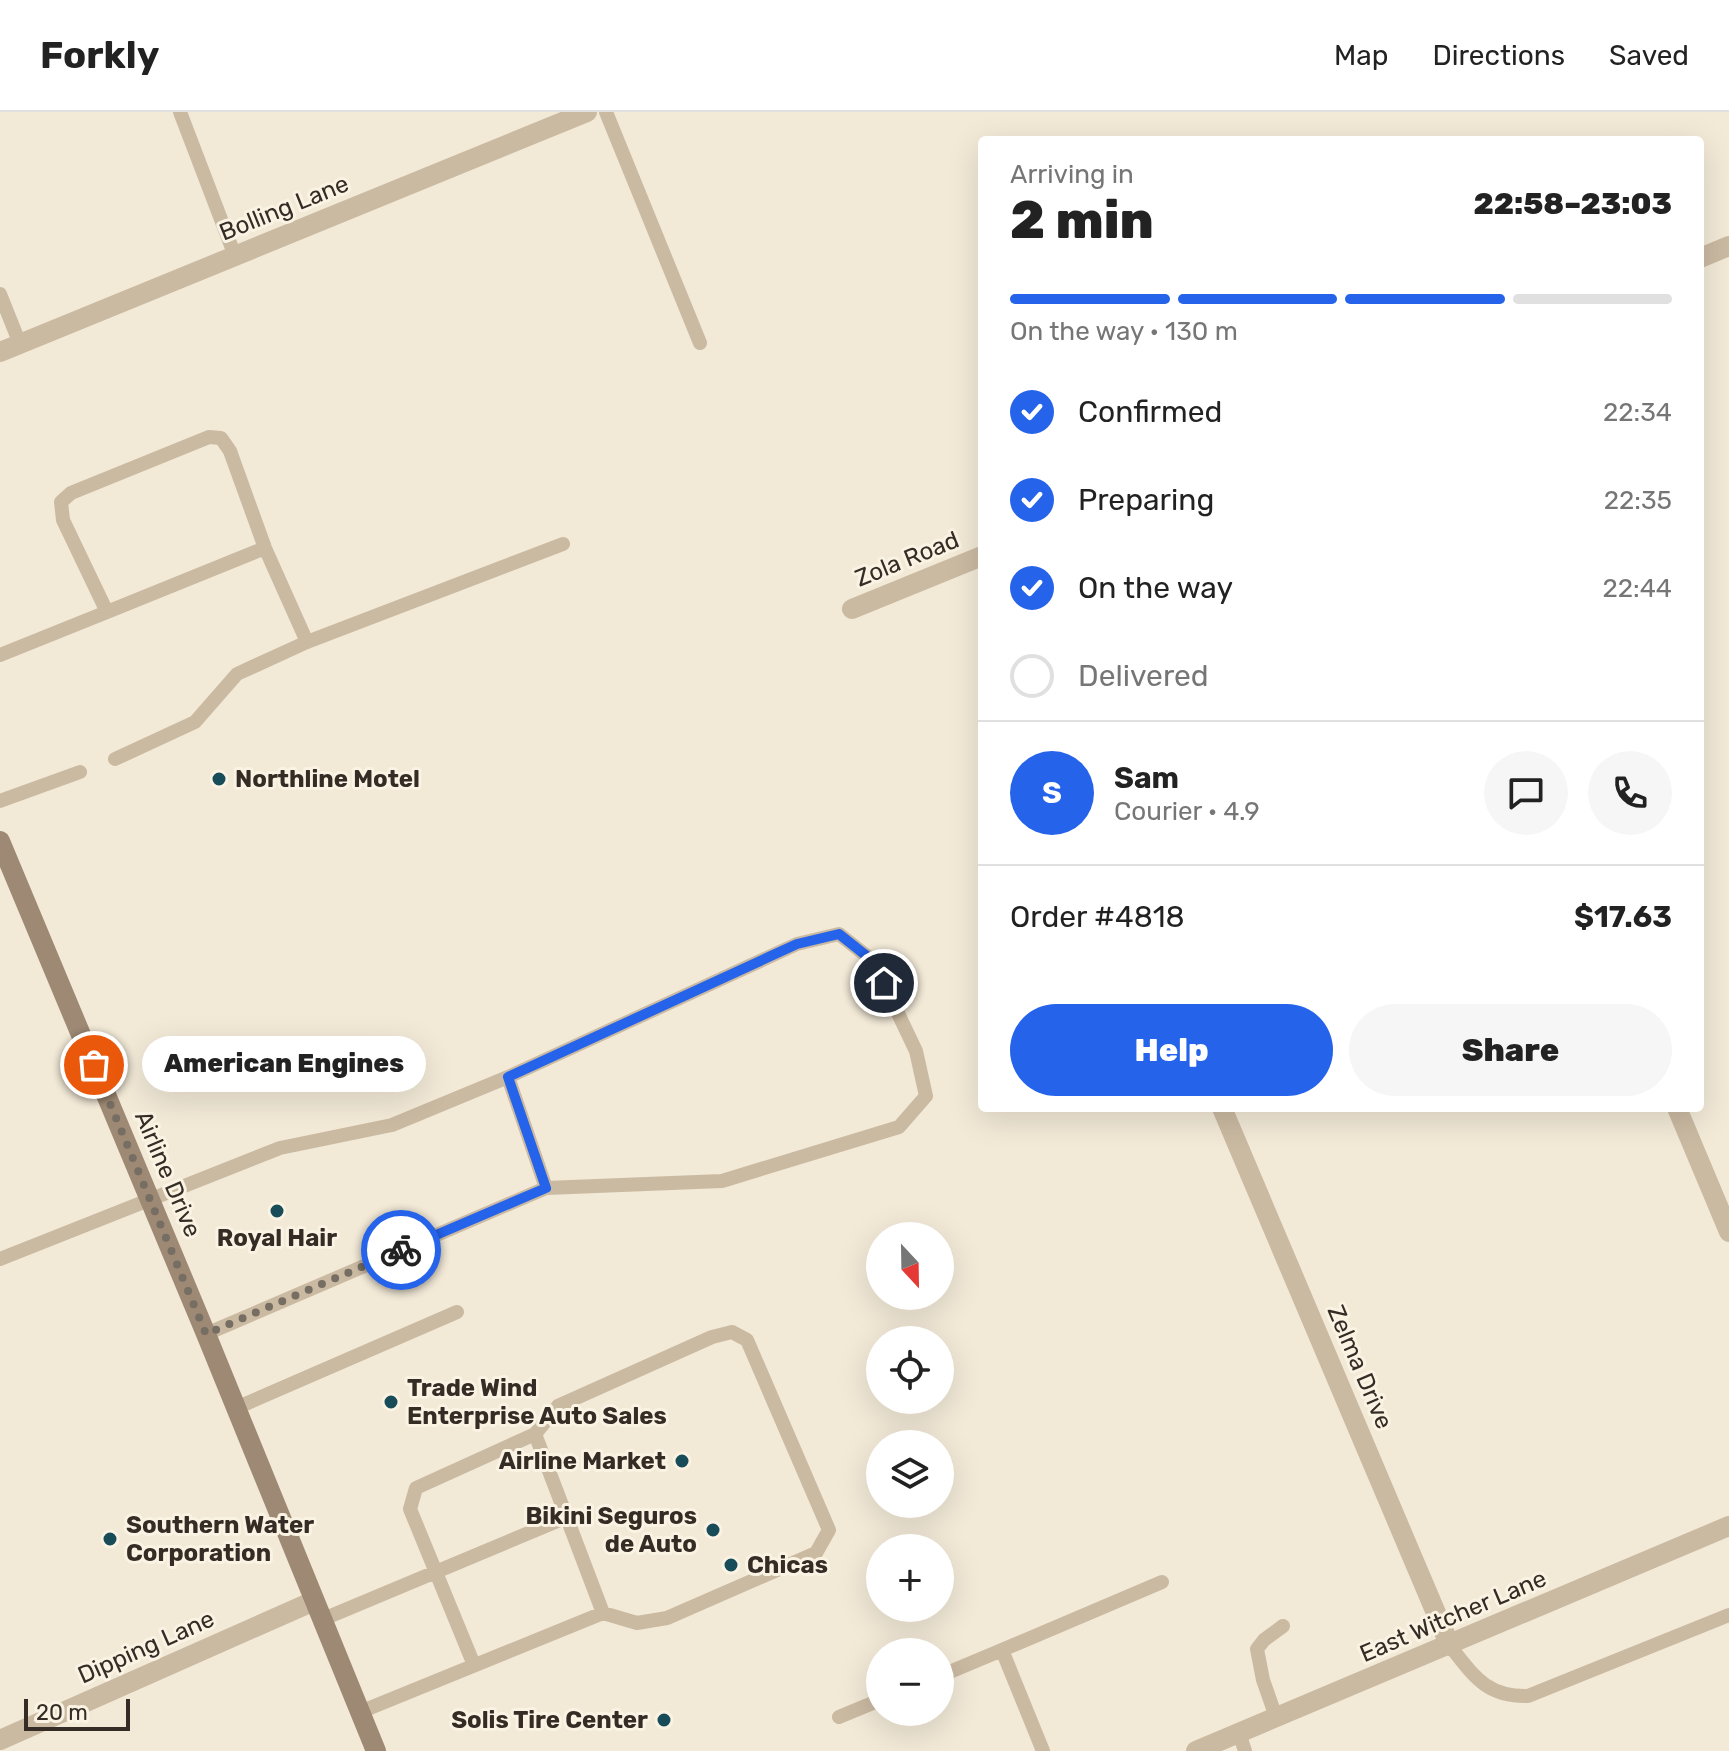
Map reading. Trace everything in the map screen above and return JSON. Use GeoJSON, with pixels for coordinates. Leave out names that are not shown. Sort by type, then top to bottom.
{"type":"FeatureCollection","features":[{"type":"Feature","properties":{"kind":"main road","name":"Airline Drive"},"geometry":{"type":"LineString","coordinates":[[0,841],[7,878],[151,1201],[376,1751]]}},
{"type":"Feature","properties":{"kind":"street","name":"Bolling Lane"},"geometry":{"type":"LineString","coordinates":[[0,352],[587,112]]}},
{"type":"Feature","properties":{"kind":"street"},"geometry":{"type":"LineString","coordinates":[[1704,256],[1729,246]]}},
{"type":"Feature","properties":{"kind":"street","name":"Zola Road"},"geometry":{"type":"LineString","coordinates":[[852,609],[978,558]]}},
{"type":"Feature","properties":{"kind":"street","name":"Zelma Drive"},"geometry":{"type":"LineString","coordinates":[[1224,1112],[1450,1646]]}},
{"type":"Feature","properties":{"kind":"street"},"geometry":{"type":"LineString","coordinates":[[1679,1112],[1729,1232]]}},
{"type":"Feature","properties":{"kind":"street","name":"East Witcher Lane"},"geometry":{"type":"LineString","coordinates":[[1196,1751],[1242,1742],[1276,1717],[1729,1526]]}},
{"type":"Feature","properties":{"kind":"street","name":"Dipping Lane"},"geometry":{"type":"LineString","coordinates":[[0,1740],[318,1611]]}},
{"type":"Feature","properties":{"kind":"lane"},"geometry":{"type":"LineString","coordinates":[[180,112],[235,256]]}},
{"type":"Feature","properties":{"kind":"lane"},"geometry":{"type":"LineString","coordinates":[[606,112],[700,343]]}},
{"type":"Feature","properties":{"kind":"lane"},"geometry":{"type":"LineString","coordinates":[[0,294],[20,344]]}},
{"type":"Feature","properties":{"kind":"lane"},"geometry":{"type":"LineString","coordinates":[[107,612],[63,520],[61,502],[71,493],[195,442],[209,437],[221,438],[230,451],[265,548],[307,642]]}},
{"type":"Feature","properties":{"kind":"lane"},"geometry":{"type":"LineString","coordinates":[[115,759],[195,722],[237,674],[307,642],[563,544]]}},
{"type":"Feature","properties":{"kind":"lane"},"geometry":{"type":"LineString","coordinates":[[0,655],[265,548]]}},
{"type":"Feature","properties":{"kind":"lane"},"geometry":{"type":"LineString","coordinates":[[0,801],[80,772]]}},
{"type":"Feature","properties":{"kind":"lane"},"geometry":{"type":"LineString","coordinates":[[0,1259],[280,1148],[392,1125],[508,1077],[797,944],[839,934],[873,961],[916,1051],[926,1096],[899,1127],[722,1181],[546,1188],[206,1334]]}},
{"type":"Feature","properties":{"kind":"lane"},"geometry":{"type":"LineString","coordinates":[[508,1077],[546,1188]]}},
{"type":"Feature","properties":{"kind":"lane"},"geometry":{"type":"LineString","coordinates":[[236,1408],[457,1312]]}},
{"type":"Feature","properties":{"kind":"lane"},"geometry":{"type":"LineString","coordinates":[[360,1712],[603,1613],[637,1623],[667,1618],[816,1553],[829,1530],[747,1340],[732,1332],[712,1337],[558,1406],[535,1434],[416,1488],[410,1509],[474,1665]]}},
{"type":"Feature","properties":{"kind":"lane"},"geometry":{"type":"LineString","coordinates":[[535,1434],[603,1613]]}},
{"type":"Feature","properties":{"kind":"lane"},"geometry":{"type":"LineString","coordinates":[[318,1611],[435,1571],[567,1517]]}},
{"type":"Feature","properties":{"kind":"lane"},"geometry":{"type":"LineString","coordinates":[[954,1670],[1162,1582]]}},
{"type":"Feature","properties":{"kind":"lane"},"geometry":{"type":"LineString","coordinates":[[1450,1646],[1479,1681],[1496,1692],[1528,1696],[1729,1615]]}},
{"type":"Feature","properties":{"kind":"lane"},"geometry":{"type":"LineString","coordinates":[[1276,1717],[1263,1680],[1257,1649],[1283,1626]]}},
{"type":"Feature","properties":{"kind":"lane"},"geometry":{"type":"LineString","coordinates":[[1002,1650],[1043,1751]]}},
{"type":"Feature","properties":{"kind":"lane"},"geometry":{"type":"LineString","coordinates":[[839,1717],[866,1706]]}},
{"type":"Feature","properties":{"kind":"way so far"},"geometry":{"type":"LineString","coordinates":[[94,1065],[206,1334],[401,1250]]}},
{"type":"Feature","properties":{"kind":"place","name":"Northline Motel"},"geometry":{"type":"Point","coordinates":[219,779]}},
{"type":"Feature","properties":{"kind":"place","name":"American Engines"},"geometry":{"type":"Point","coordinates":[94,1065]}},
{"type":"Feature","properties":{"kind":"place","name":"Royal Hair"},"geometry":{"type":"Point","coordinates":[277,1211]}},
{"type":"Feature","properties":{"kind":"place","name":"Trade Wind Enterprise Auto Sales"},"geometry":{"type":"Point","coordinates":[391,1402]}},
{"type":"Feature","properties":{"kind":"place","name":"Airline Market"},"geometry":{"type":"Point","coordinates":[682,1461]}},
{"type":"Feature","properties":{"kind":"place","name":"Bikini Seguros de Auto"},"geometry":{"type":"Point","coordinates":[713,1530]}},
{"type":"Feature","properties":{"kind":"place","name":"Southern Water Corporation"},"geometry":{"type":"Point","coordinates":[110,1539]}},
{"type":"Feature","properties":{"kind":"place","name":"Chicas"},"geometry":{"type":"Point","coordinates":[731,1565]}},
{"type":"Feature","properties":{"kind":"place","name":"Solis Tire Center"},"geometry":{"type":"Point","coordinates":[664,1720]}},
{"type":"Feature","properties":{"kind":"route"},"geometry":{"type":"LineString","coordinates":[[401,1250],[546,1188],[508,1077],[797,944],[839,934],[873,961],[884,983]]}}]}
